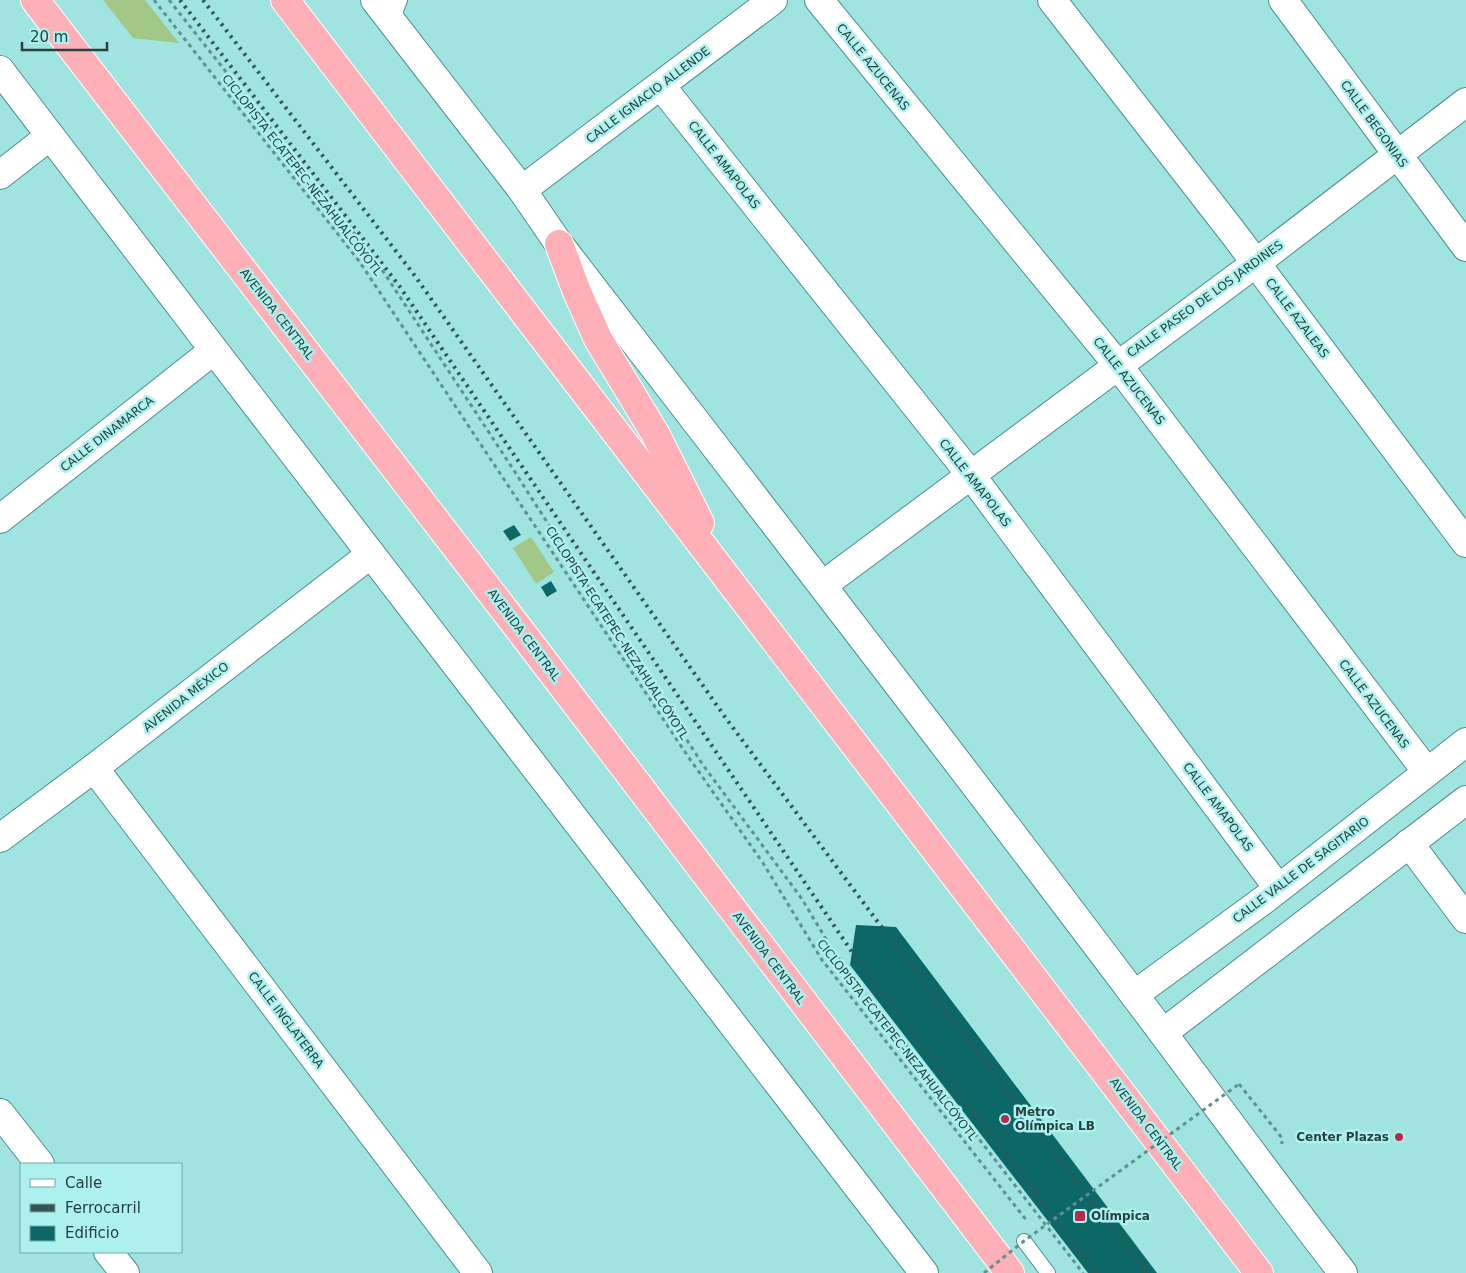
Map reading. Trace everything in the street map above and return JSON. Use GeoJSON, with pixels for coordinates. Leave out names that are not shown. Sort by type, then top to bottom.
{"type":"FeatureCollection","features":[{"type":"Feature","properties":{"kind":"highway","name":"AVENIDA CENTRAL"},"geometry":{"type":"LineString","coordinates":[[35,0],[523,634],[1010,1273]]}},
{"type":"Feature","properties":{"kind":"highway","name":"AVENIDA CENTRAL"},"geometry":{"type":"LineString","coordinates":[[285,0],[1259,1273]]}},
{"type":"Feature","properties":{"kind":"highway"},"geometry":{"type":"LineString","coordinates":[[559,244],[577,292],[598,339],[656,435],[729,581]]}},
{"type":"Feature","properties":{"kind":"street"},"geometry":{"type":"LineString","coordinates":[[375,0],[396,10],[559,244],[823,585],[1343,1273]]}},
{"type":"Feature","properties":{"kind":"street","name":"CALLE IGNACIO ALLENDE"},"geometry":{"type":"LineString","coordinates":[[522,190],[773,0]]}},
{"type":"Feature","properties":{"kind":"street","name":"CALLE AZUCENAS"},"geometry":{"type":"LineString","coordinates":[[819,0],[1117,364],[1427,772]]}},
{"type":"Feature","properties":{"kind":"street","name":"CALLE AZALEAS"},"geometry":{"type":"LineString","coordinates":[[1052,0],[1256,263],[1466,543]]}},
{"type":"Feature","properties":{"kind":"street","name":"CALLE BEGONIAS"},"geometry":{"type":"LineString","coordinates":[[1283,0],[1466,247]]}},
{"type":"Feature","properties":{"kind":"street"},"geometry":{"type":"LineString","coordinates":[[0,70],[924,1273]]}},
{"type":"Feature","properties":{"kind":"street","name":"CALLE AMAPOLAS"},"geometry":{"type":"LineString","coordinates":[[661,86],[970,475],[1278,888]]}},
{"type":"Feature","properties":{"kind":"street","name":"CALLE PASEO DE LOS JARDINES"},"geometry":{"type":"LineString","coordinates":[[823,585],[1117,364],[1256,263],[1466,102]]}},
{"type":"Feature","properties":{"kind":"street"},"geometry":{"type":"LineString","coordinates":[[0,175],[50,136]]}},
{"type":"Feature","properties":{"kind":"street","name":"CALLE DINAMARCA"},"geometry":{"type":"LineString","coordinates":[[0,519],[214,350]]}},
{"type":"Feature","properties":{"kind":"street","name":"AVENIDA MÉXICO"},"geometry":{"type":"LineString","coordinates":[[0,838],[94,768],[371,554]]}},
{"type":"Feature","properties":{"kind":"street","name":"CALLE VALLE DE SAGITARIO"},"geometry":{"type":"LineString","coordinates":[[1134,995],[1278,888],[1466,742]]}},
{"type":"Feature","properties":{"kind":"street","name":"CALLE INGLATERRA"},"geometry":{"type":"LineString","coordinates":[[94,768],[478,1273]]}},
{"type":"Feature","properties":{"kind":"street"},"geometry":{"type":"LineString","coordinates":[[1162,1034],[1466,800]]}},
{"type":"Feature","properties":{"kind":"street"},"geometry":{"type":"LineString","coordinates":[[1409,843],[1466,919]]}},
{"type":"Feature","properties":{"kind":"street"},"geometry":{"type":"LineString","coordinates":[[0,1113],[39,1163]]}},
{"type":"Feature","properties":{"kind":"street"},"geometry":{"type":"LineString","coordinates":[[109,1253],[125,1273]]}},
{"type":"Feature","properties":{"kind":"lane"},"geometry":{"type":"LineString","coordinates":[[1024,1241],[1048,1273]]}},
{"type":"Feature","properties":{"kind":"path","name":"CICLOPISTA ECATEPEC-NEZAHUALCÓYOTL"},"geometry":{"type":"LineString","coordinates":[[154,0],[359,260],[687,755],[763,863],[822,960],[1037,1234]]}},
{"type":"Feature","properties":{"kind":"path"},"geometry":{"type":"LineString","coordinates":[[169,0],[377,262],[703,764],[802,899],[833,951],[1083,1273]]}},
{"type":"Feature","properties":{"kind":"path"},"geometry":{"type":"LineString","coordinates":[[984,1273],[1024,1241],[1239,1084],[1282,1138]]}},
{"type":"Feature","properties":{"kind":"green space"},"geometry":{"type":"Polygon","coordinates":[[[103,0],[145,0],[179,43],[133,38],[103,0]]]}},
{"type":"Feature","properties":{"kind":"green space"},"geometry":{"type":"Polygon","coordinates":[[[531,537],[554,572],[536,584],[513,548],[531,537]]]}},
{"type":"Feature","properties":{"kind":"building"},"geometry":{"type":"Polygon","coordinates":[[[514,525],[521,535],[510,541],[503,531],[514,525]]]}},
{"type":"Feature","properties":{"kind":"building"},"geometry":{"type":"Polygon","coordinates":[[[551,581],[557,591],[547,597],[541,587],[551,581]]]}},
{"type":"Feature","properties":{"kind":"building","name":"Metro Olímpica LB"},"geometry":{"type":"Polygon","coordinates":[[[856,925],[896,927],[1157,1273],[1088,1273],[850,965],[856,925]]]}},
{"type":"Feature","properties":{"kind":"railway"},"geometry":{"type":"LineString","coordinates":[[180,0],[400,287],[852,952],[1097,1273]]}},
{"type":"Feature","properties":{"kind":"railway"},"geometry":{"type":"LineString","coordinates":[[203,0],[415,276],[725,717],[921,980],[1147,1273]]}},
{"type":"Feature","properties":{"kind":"place","name":"Metro Olímpica LB"},"geometry":{"type":"Point","coordinates":[1005,1119]}},
{"type":"Feature","properties":{"kind":"place","name":"Center Plazas"},"geometry":{"type":"Point","coordinates":[1399,1137]}},
{"type":"Feature","properties":{"kind":"place","name":"Olímpica"},"geometry":{"type":"Point","coordinates":[1080,1216]}}]}
